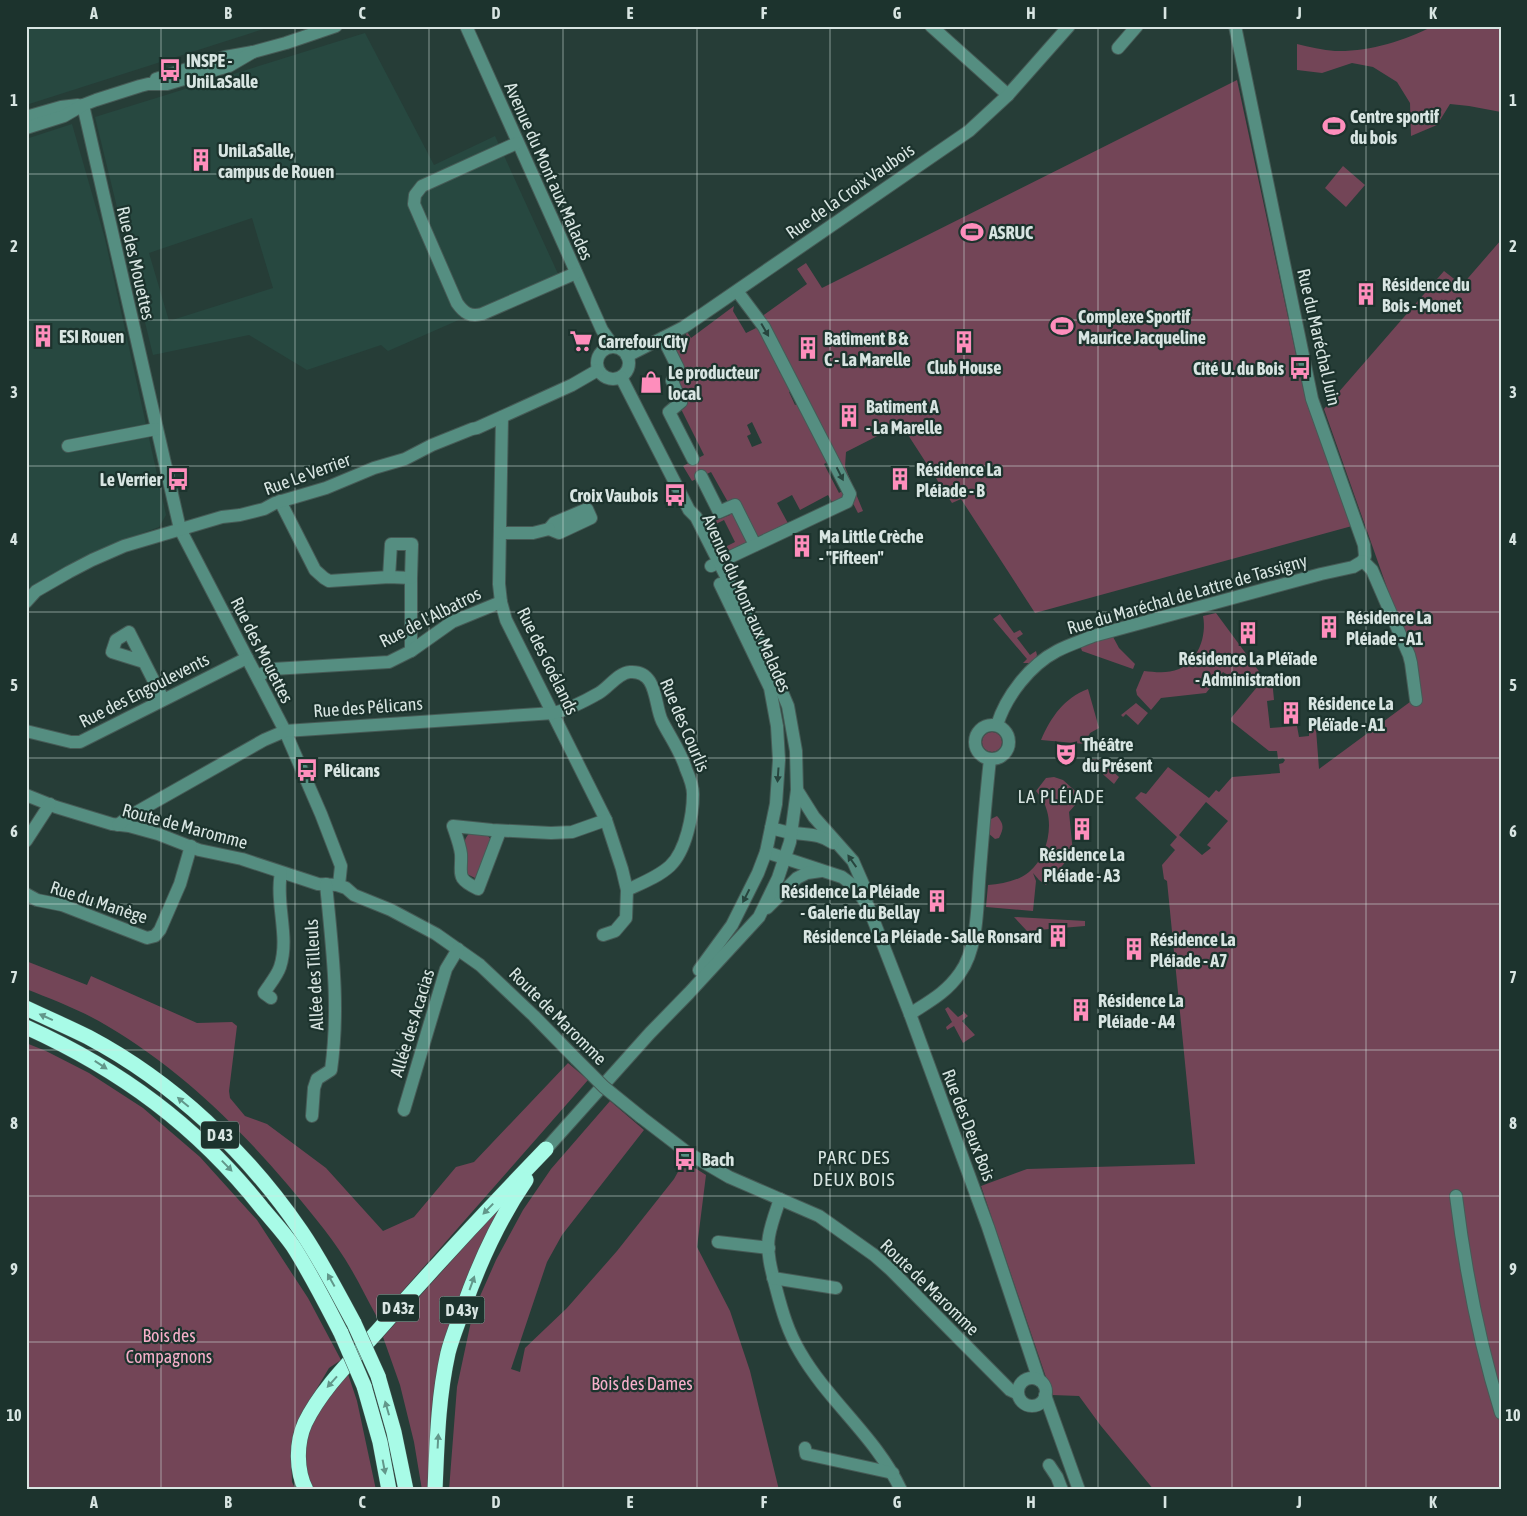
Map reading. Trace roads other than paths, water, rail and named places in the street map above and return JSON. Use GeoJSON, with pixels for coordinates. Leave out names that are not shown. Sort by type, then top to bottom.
{"type":"FeatureCollection","features":[{"type":"Feature","properties":{"kind":"highway","name":"D 43"},"geometry":{"type":"LineString","coordinates":[[26,1008],[89,1038],[119,1055],[178,1098],[211,1127],[253,1170],[284,1207],[329,1276],[354,1323],[378,1376],[394,1432],[406,1490]]}},
{"type":"Feature","properties":{"kind":"highway","name":"D 43"},"geometry":{"type":"LineString","coordinates":[[26,1026],[92,1060],[134,1086],[171,1114],[206,1144],[239,1179],[292,1245],[341,1333],[364,1386],[380,1442],[389,1490]]}},
{"type":"Feature","properties":{"kind":"highway","name":"D 43z"},"geometry":{"type":"LineString","coordinates":[[306,1490],[302,1482],[298,1453],[304,1424],[326,1390],[465,1233],[546,1149]]}},
{"type":"Feature","properties":{"kind":"highway","name":"D 43y"},"geometry":{"type":"LineString","coordinates":[[436,1490],[438,1429],[449,1352],[475,1276],[498,1226],[546,1149]]}},
{"type":"Feature","properties":{"kind":"street"},"geometry":{"type":"LineString","coordinates":[[26,117],[61,107],[82,105],[225,57],[253,52],[336,26]]}},
{"type":"Feature","properties":{"kind":"street","name":"Avenue du Mont aux Malades"},"geometry":{"type":"LineString","coordinates":[[466,26],[609,349]]}},
{"type":"Feature","properties":{"kind":"street"},"geometry":{"type":"LineString","coordinates":[[931,26],[1008,95]]}},
{"type":"Feature","properties":{"kind":"street","name":"Rue de la Croix Vaubois"},"geometry":{"type":"LineString","coordinates":[[627,356],[684,327],[969,131],[1008,95],[1069,26]]}},
{"type":"Feature","properties":{"kind":"street"},"geometry":{"type":"LineString","coordinates":[[1118,48],[1137,26]]}},
{"type":"Feature","properties":{"kind":"street","name":"Rue du Maréchal Juin"},"geometry":{"type":"LineString","coordinates":[[1235,26],[1312,399],[1364,545],[1364,561],[1372,570],[1412,663],[1416,700]]}},
{"type":"Feature","properties":{"kind":"street"},"geometry":{"type":"LineString","coordinates":[[26,128],[64,116],[82,105]]}},
{"type":"Feature","properties":{"kind":"street","name":"Rue des Mouettes"},"geometry":{"type":"LineString","coordinates":[[82,105],[180,530],[285,731],[321,814],[340,866],[339,885]]}},
{"type":"Feature","properties":{"kind":"street"},"geometry":{"type":"LineString","coordinates":[[517,143],[422,186],[415,195],[414,204],[457,303],[468,314],[474,316],[482,314],[576,273]]}},
{"type":"Feature","properties":{"kind":"street"},"geometry":{"type":"LineString","coordinates":[[718,563],[846,502],[850,494],[764,327],[737,290]]}},
{"type":"Feature","properties":{"kind":"street"},"geometry":{"type":"LineString","coordinates":[[663,338],[678,368],[672,381],[681,402],[669,412],[693,459]]}},
{"type":"Feature","properties":{"kind":"street"},"geometry":{"type":"LineString","coordinates":[[609,349],[620,349],[627,356],[629,366],[621,377],[615,379],[606,378],[598,370],[598,357],[609,349]]}},
{"type":"Feature","properties":{"kind":"street","name":"Rue Le Verrier"},"geometry":{"type":"LineString","coordinates":[[26,602],[36,592],[92,560],[138,541],[222,517],[264,509],[280,501],[326,488],[374,468],[406,459],[432,445],[502,417],[572,385],[598,370]]}},
{"type":"Feature","properties":{"kind":"street","name":"Avenue du Mont aux Malades"},"geometry":{"type":"LineString","coordinates":[[546,1149],[650,1033],[690,993],[759,918],[778,878],[785,858],[792,833],[797,790],[796,751],[793,730],[783,692],[718,563],[691,528],[688,518],[689,510],[621,377]]}},
{"type":"Feature","properties":{"kind":"street","name":"Rue des Goélands"},"geometry":{"type":"LineString","coordinates":[[502,417],[499,584],[501,602],[506,620],[606,820],[628,890],[626,918],[615,931],[603,936]]}},
{"type":"Feature","properties":{"kind":"street"},"geometry":{"type":"LineString","coordinates":[[68,446],[156,429]]}},
{"type":"Feature","properties":{"kind":"street"},"geometry":{"type":"LineString","coordinates":[[701,476],[720,512],[735,505],[755,546]]}},
{"type":"Feature","properties":{"kind":"street"},"geometry":{"type":"LineString","coordinates":[[280,501],[315,570],[324,578],[329,580],[389,577],[411,578]]}},
{"type":"Feature","properties":{"kind":"street"},"geometry":{"type":"LineString","coordinates":[[500,533],[533,534],[549,528]]}},
{"type":"Feature","properties":{"kind":"street"},"geometry":{"type":"LineString","coordinates":[[389,577],[391,544],[412,544],[411,651]]}},
{"type":"Feature","properties":{"kind":"street","name":"Rue du Maréchal de Lattre de Tassigny"},"geometry":{"type":"LineString","coordinates":[[997,725],[1005,703],[1013,691],[1029,674],[1057,650],[1093,636],[1321,574],[1354,567],[1364,561]]}},
{"type":"Feature","properties":{"kind":"street","name":"Avenue du Mont aux Malades"},"geometry":{"type":"LineString","coordinates":[[650,1033],[718,946],[732,925],[758,873],[766,852],[776,804],[779,760],[777,726],[770,688],[718,563]]}},
{"type":"Feature","properties":{"kind":"street","name":"Rue de l'Albatros"},"geometry":{"type":"LineString","coordinates":[[257,676],[273,669],[389,662],[411,651],[452,622],[501,602]]}},
{"type":"Feature","properties":{"kind":"street","name":"Rue des Engoulevents"},"geometry":{"type":"LineString","coordinates":[[26,731],[71,742],[80,742],[247,658]]}},
{"type":"Feature","properties":{"kind":"street"},"geometry":{"type":"LineString","coordinates":[[144,662],[163,699]]}},
{"type":"Feature","properties":{"kind":"street","name":"Rue des Courlis"},"geometry":{"type":"LineString","coordinates":[[554,713],[566,710],[599,693],[620,676],[629,672],[642,674],[653,685],[661,718],[686,766],[693,793],[690,823],[682,847],[672,864],[659,875],[628,890]]}},
{"type":"Feature","properties":{"kind":"street","name":"Rue des Pélicans"},"geometry":{"type":"LineString","coordinates":[[118,824],[264,740],[285,731],[554,713]]}},
{"type":"Feature","properties":{"kind":"street"},"geometry":{"type":"LineString","coordinates":[[997,725],[1008,736],[1009,746],[1004,754],[995,759],[990,759],[984,757],[977,749],[975,738],[981,729],[986,726],[997,725]]}},
{"type":"Feature","properties":{"kind":"street"},"geometry":{"type":"LineString","coordinates":[[910,1014],[945,992],[961,972],[969,956],[972,946],[978,893],[990,759]]}},
{"type":"Feature","properties":{"kind":"street","name":"Rue des Deux Bois"},"geometry":{"type":"LineString","coordinates":[[797,790],[814,817],[851,858],[857,868],[866,893],[868,906],[910,1014],[988,1227],[1032,1359],[1027,1384]]}},
{"type":"Feature","properties":{"kind":"street","name":"Route de Maromme"},"geometry":{"type":"LineString","coordinates":[[26,795],[50,804],[158,834],[215,854],[256,863],[318,884],[339,885],[354,895],[391,910],[429,930],[458,949],[496,979],[604,1087],[672,1142],[729,1177],[820,1216],[874,1255],[891,1270],[1001,1381],[1027,1384]]}},
{"type":"Feature","properties":{"kind":"street"},"geometry":{"type":"LineString","coordinates":[[26,841],[50,804]]}},
{"type":"Feature","properties":{"kind":"street"},"geometry":{"type":"LineString","coordinates":[[500,831],[478,889],[466,883],[460,874],[461,852],[453,826],[500,831],[552,833],[572,832],[606,820]]}},
{"type":"Feature","properties":{"kind":"street","name":"Rue des Deux Bois"},"geometry":{"type":"LineString","coordinates":[[771,828],[792,833],[816,834],[838,845]]}},
{"type":"Feature","properties":{"kind":"street","name":"Rue du Manège"},"geometry":{"type":"LineString","coordinates":[[26,894],[37,900],[62,905],[147,938],[155,936],[160,930],[180,884],[191,846]]}},
{"type":"Feature","properties":{"kind":"street","name":"Rue des Deux Bois"},"geometry":{"type":"LineString","coordinates":[[766,852],[826,870],[848,881],[854,886],[868,906]]}},
{"type":"Feature","properties":{"kind":"street"},"geometry":{"type":"LineString","coordinates":[[759,918],[797,878],[807,872],[826,870]]}},
{"type":"Feature","properties":{"kind":"street"},"geometry":{"type":"LineString","coordinates":[[271,998],[264,994],[280,968],[283,955],[281,873]]}},
{"type":"Feature","properties":{"kind":"street","name":"Allée des Tilleuls"},"geometry":{"type":"LineString","coordinates":[[312,1116],[314,1088],[317,1079],[331,1070],[335,1040],[336,995],[326,884]]}},
{"type":"Feature","properties":{"kind":"street","name":"Allée des Acacias"},"geometry":{"type":"LineString","coordinates":[[404,1110],[446,969],[458,949]]}},
{"type":"Feature","properties":{"kind":"street"},"geometry":{"type":"LineString","coordinates":[[1456,1196],[1463,1250],[1486,1365],[1501,1413]]}},
{"type":"Feature","properties":{"kind":"street"},"geometry":{"type":"LineString","coordinates":[[780,1199],[769,1237],[769,1248],[773,1278],[785,1322],[800,1353],[822,1383],[866,1434],[893,1473],[901,1490]]}},
{"type":"Feature","properties":{"kind":"street"},"geometry":{"type":"LineString","coordinates":[[718,1242],[769,1248]]}},
{"type":"Feature","properties":{"kind":"street"},"geometry":{"type":"LineString","coordinates":[[773,1278],[836,1288]]}},
{"type":"Feature","properties":{"kind":"street"},"geometry":{"type":"LineString","coordinates":[[1061,1441],[1042,1413],[1033,1406],[1024,1403],[1027,1384],[1044,1386],[1045,1395],[1077,1486],[1089,1490]]}},
{"type":"Feature","properties":{"kind":"street"},"geometry":{"type":"LineString","coordinates":[[1033,1406],[1040,1403],[1045,1395]]}},
{"type":"Feature","properties":{"kind":"street"},"geometry":{"type":"LineString","coordinates":[[805,1448],[806,1454],[893,1473]]}},
{"type":"Feature","properties":{"kind":"street"},"geometry":{"type":"LineString","coordinates":[[1049,1466],[1062,1490]]}},
{"type":"Feature","properties":{"kind":"place","name":"INSPE - UniLaSalle"},"geometry":{"type":"Point","coordinates":[170,70]}},
{"type":"Feature","properties":{"kind":"place","name":"Centre sportif du bois"},"geometry":{"type":"Point","coordinates":[1334,126]}},
{"type":"Feature","properties":{"kind":"place","name":"UniLaSalle, campus de Rouen"},"geometry":{"type":"Point","coordinates":[201,160]}},
{"type":"Feature","properties":{"kind":"place","name":"ASRUC"},"geometry":{"type":"Point","coordinates":[972,232]}},
{"type":"Feature","properties":{"kind":"place","name":"Résidence du Bois - Monet"},"geometry":{"type":"Point","coordinates":[1366,294]}},
{"type":"Feature","properties":{"kind":"place","name":"Complexe Sportif Maurice Jacqueline"},"geometry":{"type":"Point","coordinates":[1062,326]}},
{"type":"Feature","properties":{"kind":"place","name":"ESI Rouen"},"geometry":{"type":"Point","coordinates":[43,336]}},
{"type":"Feature","properties":{"kind":"place","name":"Carrefour City"},"geometry":{"type":"Point","coordinates":[581,341]}},
{"type":"Feature","properties":{"kind":"place","name":"Club House"},"geometry":{"type":"Point","coordinates":[964,342]}},
{"type":"Feature","properties":{"kind":"place","name":"Batiment B & C - La Marelle"},"geometry":{"type":"Point","coordinates":[808,348]}},
{"type":"Feature","properties":{"kind":"place","name":"Cité U. du Bois"},"geometry":{"type":"Point","coordinates":[1300,368]}},
{"type":"Feature","properties":{"kind":"place","name":"Le producteur local"},"geometry":{"type":"Point","coordinates":[651,382]}},
{"type":"Feature","properties":{"kind":"place","name":"Batiment A - La Marelle"},"geometry":{"type":"Point","coordinates":[849,416]}},
{"type":"Feature","properties":{"kind":"place","name":"Le Verrier"},"geometry":{"type":"Point","coordinates":[178,479]}},
{"type":"Feature","properties":{"kind":"place","name":"Résidence La Pléiade - B"},"geometry":{"type":"Point","coordinates":[900,479]}},
{"type":"Feature","properties":{"kind":"place","name":"Croix Vaubois"},"geometry":{"type":"Point","coordinates":[675,495]}},
{"type":"Feature","properties":{"kind":"place","name":"Ma Little Crèche - \"Fifteen\""},"geometry":{"type":"Point","coordinates":[802,546]}},
{"type":"Feature","properties":{"kind":"place","name":"Résidence La Pléiade - A1"},"geometry":{"type":"Point","coordinates":[1329,627]}},
{"type":"Feature","properties":{"kind":"place","name":"Résidence La Pléïade - Administration"},"geometry":{"type":"Point","coordinates":[1248,633]}},
{"type":"Feature","properties":{"kind":"place","name":"Résidence La Pléïade - A1"},"geometry":{"type":"Point","coordinates":[1291,713]}},
{"type":"Feature","properties":{"kind":"place","name":"Théâtre du Présent"},"geometry":{"type":"Point","coordinates":[1066,754]}},
{"type":"Feature","properties":{"kind":"place","name":"Pélicans"},"geometry":{"type":"Point","coordinates":[307,770]}},
{"type":"Feature","properties":{"kind":"place","name":"Résidence La Pléiade - A3"},"geometry":{"type":"Point","coordinates":[1082,829]}},
{"type":"Feature","properties":{"kind":"place","name":"Résidence La Pléiade - Galerie du Bellay"},"geometry":{"type":"Point","coordinates":[937,901]}},
{"type":"Feature","properties":{"kind":"place","name":"Résidence La Pléiade - Salle Ronsard"},"geometry":{"type":"Point","coordinates":[1058,936]}},
{"type":"Feature","properties":{"kind":"place","name":"Résidence La Pléiade - A7"},"geometry":{"type":"Point","coordinates":[1134,949]}},
{"type":"Feature","properties":{"kind":"place","name":"Résidence La Pléiade - A4"},"geometry":{"type":"Point","coordinates":[1081,1010]}},
{"type":"Feature","properties":{"kind":"place","name":"Bach"},"geometry":{"type":"Point","coordinates":[685,1159]}},
{"type":"Feature","properties":{"kind":"district","name":"LA PLÉIADE"},"geometry":{"type":"Point","coordinates":[1061,796]}},
{"type":"Feature","properties":{"kind":"district","name":"PARC DES DEUX BOIS"},"geometry":{"type":"Point","coordinates":[854,1168]}},
{"type":"Feature","properties":{"kind":"park label","name":"Bois des Compagnons"},"geometry":{"type":"Point","coordinates":[169,1345]}},
{"type":"Feature","properties":{"kind":"park label","name":"Bois des Dames"},"geometry":{"type":"Point","coordinates":[642,1383]}}]}
